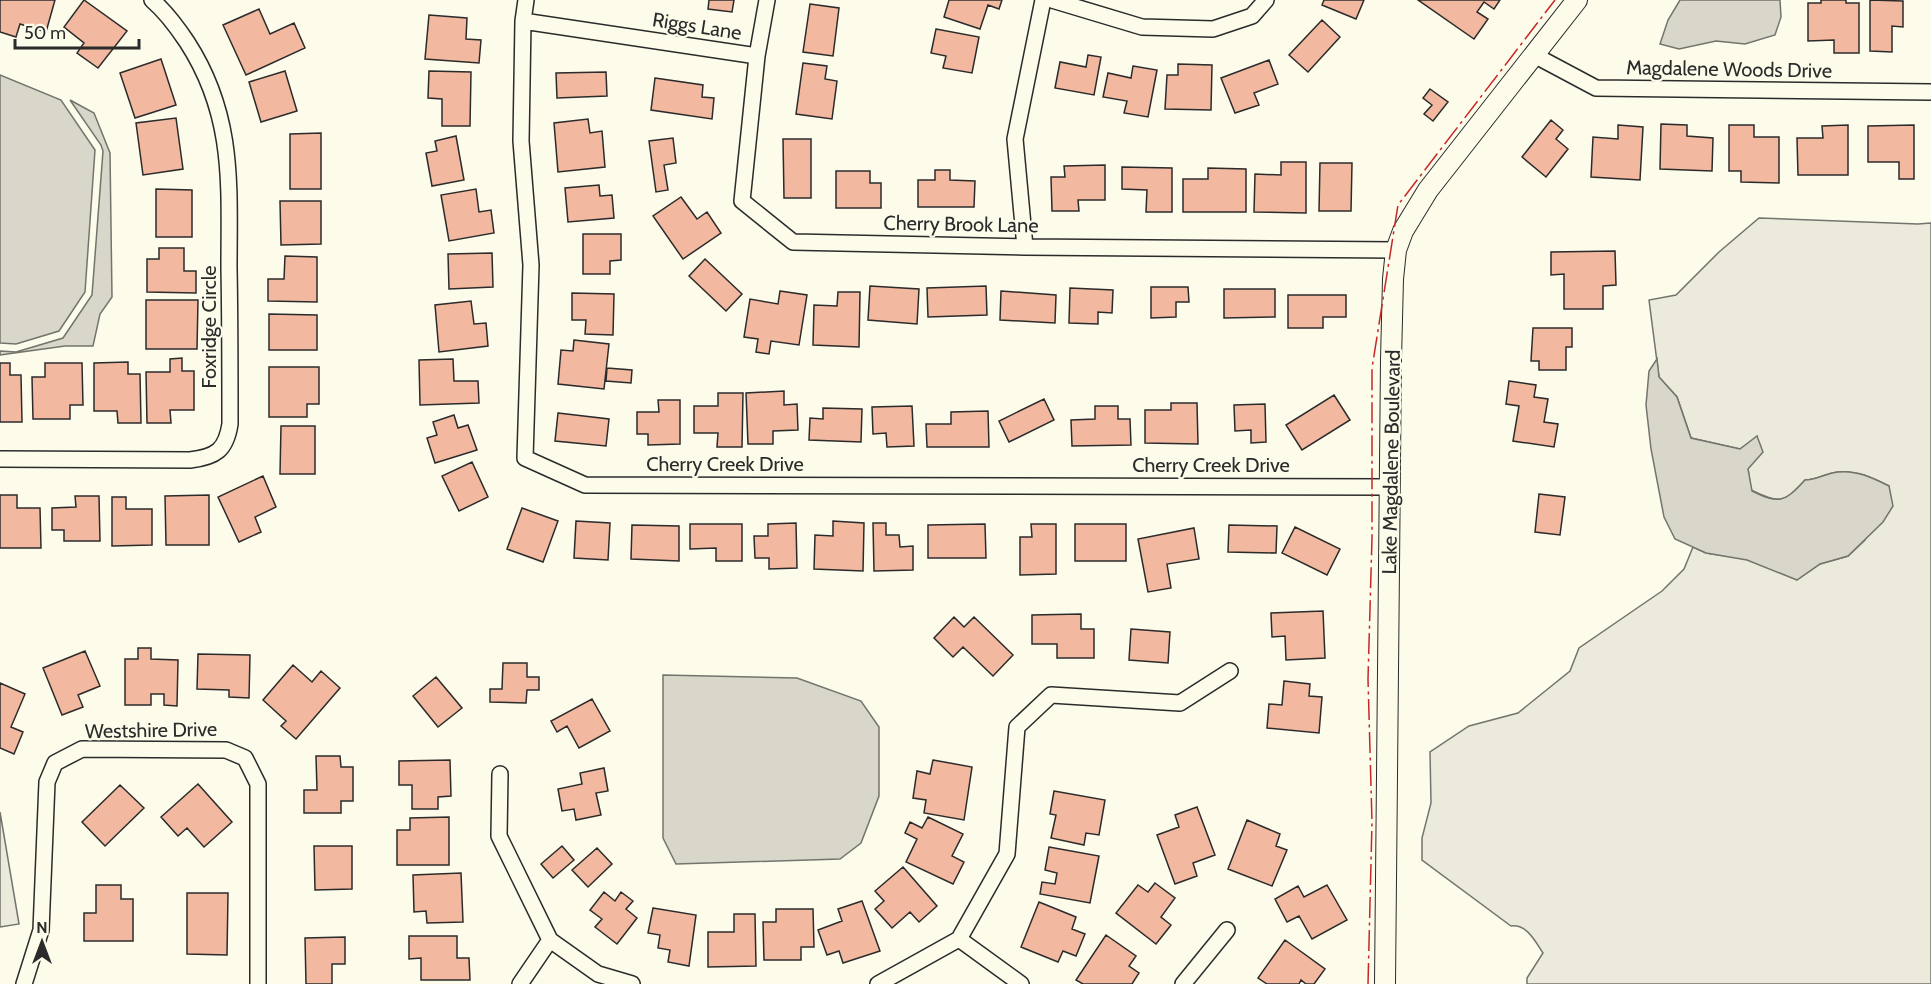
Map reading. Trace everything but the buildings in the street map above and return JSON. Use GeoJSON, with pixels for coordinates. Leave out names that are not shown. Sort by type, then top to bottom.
{"type":"FeatureCollection","features":[{"type":"Feature","properties":{"kind":"street","name":"Cherry Creek Drive"},"geometry":{"type":"LineString","coordinates":[[526,0],[523,21],[521,141],[531,265],[525,458],[585,485],[1390,487]]}},
{"type":"Feature","properties":{"kind":"street","name":"Cherry Brook Lane"},"geometry":{"type":"LineString","coordinates":[[767,0],[758,56],[742,201],[793,242],[1025,247],[1396,250]]}},
{"type":"Feature","properties":{"kind":"street"},"geometry":{"type":"LineString","coordinates":[[1025,247],[1015,140],[1043,0]]}},
{"type":"Feature","properties":{"kind":"street"},"geometry":{"type":"LineString","coordinates":[[1052,0],[1142,27],[1213,29],[1252,16],[1266,0]]}},
{"type":"Feature","properties":{"kind":"street","name":"Lake Magdalene Boulevard"},"geometry":{"type":"LineString","coordinates":[[1385,984],[1391,359],[1396,250],[1403,231],[1428,190],[1577,0]]}},
{"type":"Feature","properties":{"kind":"street","name":"Foxridge Circle"},"geometry":{"type":"LineString","coordinates":[[0,459],[190,460],[215,453],[228,437],[230,424],[229,187],[224,134],[217,104],[204,73],[176,27],[156,1]]}},
{"type":"Feature","properties":{"kind":"street","name":"Riggs Lane"},"geometry":{"type":"LineString","coordinates":[[523,21],[758,56]]}},
{"type":"Feature","properties":{"kind":"street","name":"Magdalene Woods Drive"},"geometry":{"type":"LineString","coordinates":[[1534,55],[1596,88],[1931,92]]}},
{"type":"Feature","properties":{"kind":"street"},"geometry":{"type":"LineString","coordinates":[[878,984],[959,939],[1007,854],[1017,727],[1051,695],[1180,703],[1230,671]]}},
{"type":"Feature","properties":{"kind":"street","name":"Westshire Drive"},"geometry":{"type":"LineString","coordinates":[[24,984],[41,930],[47,782],[55,763],[82,749],[226,750],[245,758],[258,784],[258,984]]}},
{"type":"Feature","properties":{"kind":"street"},"geometry":{"type":"LineString","coordinates":[[500,774],[499,836],[550,940],[598,974],[632,984]]}},
{"type":"Feature","properties":{"kind":"street"},"geometry":{"type":"LineString","coordinates":[[1183,984],[1227,930]]}},
{"type":"Feature","properties":{"kind":"street"},"geometry":{"type":"LineString","coordinates":[[959,939],[1022,984]]}},
{"type":"Feature","properties":{"kind":"street"},"geometry":{"type":"LineString","coordinates":[[520,984],[550,940]]}},
{"type":"Feature","properties":{"kind":"shaded area"},"geometry":{"type":"Polygon","coordinates":[[[1680,0],[1780,0],[1781,17],[1775,35],[1745,44],[1716,41],[1679,49],[1660,44],[1668,20],[1680,0]]]}},
{"type":"Feature","properties":{"kind":"shaded area"},"geometry":{"type":"Polygon","coordinates":[[[0,75],[61,100],[95,150],[85,292],[59,331],[16,344],[0,343],[0,75]]]}},
{"type":"Feature","properties":{"kind":"shaded area"},"geometry":{"type":"Polygon","coordinates":[[[70,100],[94,113],[110,153],[112,297],[100,314],[93,346],[65,346],[0,355],[0,351],[16,352],[63,338],[92,295],[103,151],[70,100]]]}},
{"type":"Feature","properties":{"kind":"shaded area"},"geometry":{"type":"Polygon","coordinates":[[[1759,218],[1931,223],[1931,984],[1527,984],[1527,978],[1543,953],[1530,934],[1522,928],[1511,926],[1422,860],[1422,838],[1431,803],[1430,752],[1469,726],[1518,713],[1570,671],[1579,648],[1662,591],[1684,569],[1693,547],[1706,553],[1747,559],[1797,580],[1820,564],[1848,556],[1865,540],[1889,486],[1865,475],[1845,472],[1805,480],[1792,493],[1781,499],[1769,498],[1751,490],[1748,469],[1757,437],[1740,449],[1691,438],[1677,397],[1659,377],[1649,300],[1676,295],[1719,252],[1759,218]]]}},
{"type":"Feature","properties":{"kind":"shaded area"},"geometry":{"type":"Polygon","coordinates":[[[1657,359],[1659,377],[1677,397],[1691,438],[1740,449],[1757,436],[1763,452],[1748,469],[1752,491],[1769,498],[1781,499],[1792,493],[1805,480],[1838,472],[1858,473],[1889,486],[1893,506],[1883,522],[1848,556],[1820,564],[1797,580],[1747,560],[1706,553],[1675,539],[1664,517],[1651,449],[1646,405],[1649,371],[1657,359]]]}},
{"type":"Feature","properties":{"kind":"shaded area"},"geometry":{"type":"Polygon","coordinates":[[[663,675],[797,678],[861,701],[879,727],[879,796],[861,843],[840,859],[676,864],[663,838],[663,675]]]}},
{"type":"Feature","properties":{"kind":"shaded area"},"geometry":{"type":"Polygon","coordinates":[[[0,812],[19,924],[0,927],[0,812]]]}},
{"type":"Feature","properties":{"kind":"power"},"geometry":{"type":"LineString","coordinates":[[1368,984],[1372,822],[1368,679],[1372,538],[1372,368],[1398,205],[1555,0]]}}]}
